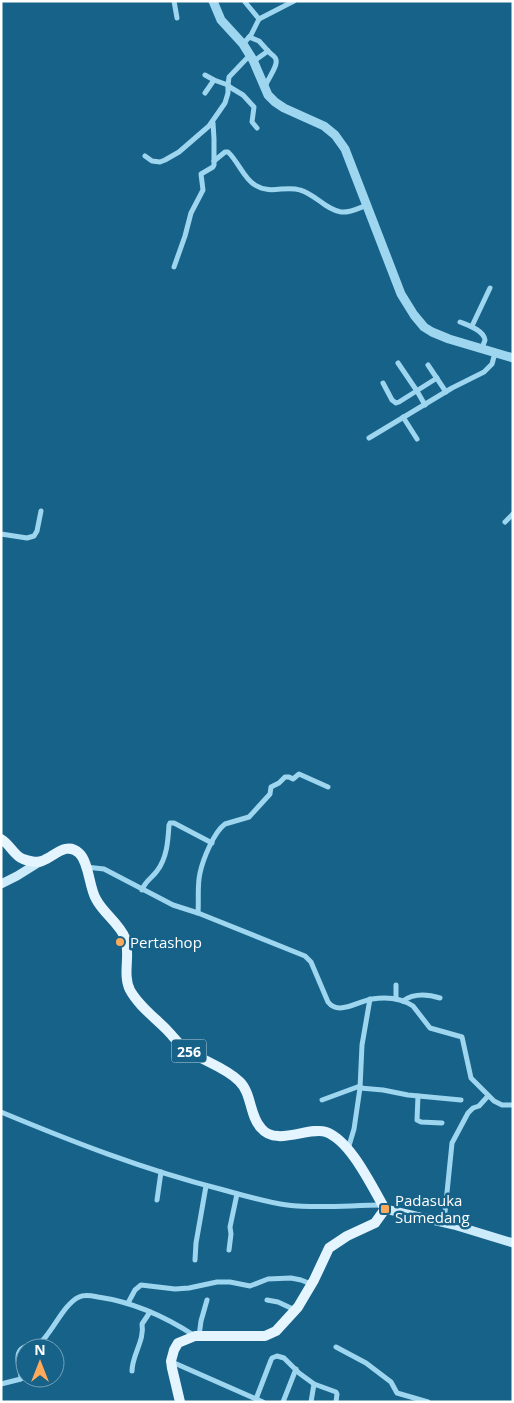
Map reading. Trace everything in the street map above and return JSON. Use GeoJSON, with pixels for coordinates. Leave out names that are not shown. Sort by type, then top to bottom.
{"type":"FeatureCollection","features":[{"type":"Feature","properties":{"kind":"main road"},"geometry":{"type":"LineString","coordinates":[[1,839],[24,860],[22,869],[17,876]]}},
{"type":"Feature","properties":{"kind":"main road","name":"256"},"geometry":{"type":"LineString","coordinates":[[24,860],[42,861],[58,852],[70,849],[81,855],[95,898],[102,910],[118,927],[125,938],[127,947],[127,982],[129,988],[143,1006],[183,1047],[239,1081],[247,1095],[255,1119],[260,1128],[267,1134],[282,1136],[322,1131],[334,1136],[348,1150],[370,1181],[383,1207]]}},
{"type":"Feature","properties":{"kind":"main road"},"geometry":{"type":"LineString","coordinates":[[1,884],[42,861]]}},
{"type":"Feature","properties":{"kind":"main road"},"geometry":{"type":"LineString","coordinates":[[180,1402],[171,1361],[178,1344],[197,1336],[260,1336],[270,1334],[280,1328],[295,1310],[311,1284],[329,1248],[347,1236],[375,1223],[383,1207],[485,1233],[513,1243]]}},
{"type":"Feature","properties":{"kind":"street"},"geometry":{"type":"LineString","coordinates":[[174,1],[177,18]]}},
{"type":"Feature","properties":{"kind":"street"},"geometry":{"type":"LineString","coordinates":[[213,1],[221,20],[246,40],[268,95],[279,105],[324,126],[335,135],[345,149],[401,294],[424,327],[449,339],[513,358]]}},
{"type":"Feature","properties":{"kind":"street"},"geometry":{"type":"LineString","coordinates":[[246,40],[259,19],[294,1]]}},
{"type":"Feature","properties":{"kind":"street"},"geometry":{"type":"LineString","coordinates":[[244,2],[259,19]]}},
{"type":"Feature","properties":{"kind":"street"},"geometry":{"type":"LineString","coordinates":[[246,40],[259,41],[275,57],[275,66],[265,88]]}},
{"type":"Feature","properties":{"kind":"street"},"geometry":{"type":"LineString","coordinates":[[145,156],[152,161],[162,161],[179,152],[213,123],[225,103],[228,93],[228,80],[231,75],[252,58],[268,52]]}},
{"type":"Feature","properties":{"kind":"street"},"geometry":{"type":"LineString","coordinates":[[205,74],[243,95],[254,107],[252,122],[257,128]]}},
{"type":"Feature","properties":{"kind":"street"},"geometry":{"type":"LineString","coordinates":[[205,93],[214,80]]}},
{"type":"Feature","properties":{"kind":"street"},"geometry":{"type":"LineString","coordinates":[[174,267],[185,236],[190,213],[203,190],[201,174],[212,167],[214,161],[213,123]]}},
{"type":"Feature","properties":{"kind":"street"},"geometry":{"type":"LineString","coordinates":[[214,161],[225,152],[228,152],[239,164],[250,182],[257,186],[268,190],[302,190],[337,211],[346,212],[367,204]]}},
{"type":"Feature","properties":{"kind":"street"},"geometry":{"type":"LineString","coordinates":[[472,326],[490,288]]}},
{"type":"Feature","properties":{"kind":"street"},"geometry":{"type":"LineString","coordinates":[[460,322],[472,326],[484,338],[485,341],[482,348]]}},
{"type":"Feature","properties":{"kind":"street"},"geometry":{"type":"LineString","coordinates":[[368,438],[484,372],[492,364],[495,353]]}},
{"type":"Feature","properties":{"kind":"street"},"geometry":{"type":"LineString","coordinates":[[398,362],[425,405]]}},
{"type":"Feature","properties":{"kind":"street"},"geometry":{"type":"LineString","coordinates":[[428,365],[446,392]]}},
{"type":"Feature","properties":{"kind":"street"},"geometry":{"type":"LineString","coordinates":[[383,383],[392,400],[396,403],[437,378]]}},
{"type":"Feature","properties":{"kind":"street"},"geometry":{"type":"LineString","coordinates":[[403,417],[416,439]]}},
{"type":"Feature","properties":{"kind":"street"},"geometry":{"type":"LineString","coordinates":[[1,534],[27,538],[34,536],[37,531],[40,511]]}},
{"type":"Feature","properties":{"kind":"street"},"geometry":{"type":"LineString","coordinates":[[505,522],[513,514]]}},
{"type":"Feature","properties":{"kind":"street"},"geometry":{"type":"LineString","coordinates":[[198,913],[199,875],[213,840],[224,824],[247,818],[251,815],[270,794],[271,787],[279,784],[285,777],[294,779],[299,774],[328,787]]}},
{"type":"Feature","properties":{"kind":"street"},"geometry":{"type":"LineString","coordinates":[[142,890],[144,884],[159,868],[165,855],[170,823],[213,840]]}},
{"type":"Feature","properties":{"kind":"street"},"geometry":{"type":"LineString","coordinates":[[86,866],[104,869],[172,905],[198,913],[305,956],[311,962],[328,1002],[332,1006],[346,1008],[370,999],[382,998],[396,999],[413,1006],[430,1028],[462,1037],[470,1075],[488,1096],[498,1104],[513,1105]]}},
{"type":"Feature","properties":{"kind":"street"},"geometry":{"type":"LineString","coordinates":[[396,984],[396,999]]}},
{"type":"Feature","properties":{"kind":"street"},"geometry":{"type":"LineString","coordinates":[[403,1001],[422,994],[440,998]]}},
{"type":"Feature","properties":{"kind":"street"},"geometry":{"type":"LineString","coordinates":[[348,1150],[354,1130],[360,1087],[362,1045],[370,999]]}},
{"type":"Feature","properties":{"kind":"street"},"geometry":{"type":"LineString","coordinates":[[322,1100],[360,1087],[401,1094],[461,1100]]}},
{"type":"Feature","properties":{"kind":"street"},"geometry":{"type":"LineString","coordinates":[[418,1096],[417,1120],[421,1122],[442,1123]]}},
{"type":"Feature","properties":{"kind":"street"},"geometry":{"type":"LineString","coordinates":[[444,1222],[452,1144],[468,1113],[473,1108],[479,1106],[488,1096]]}},
{"type":"Feature","properties":{"kind":"street"},"geometry":{"type":"LineString","coordinates":[[1,1112],[92,1149],[206,1186],[267,1202],[311,1207],[383,1207]]}},
{"type":"Feature","properties":{"kind":"street"},"geometry":{"type":"LineString","coordinates":[[157,1200],[161,1172]]}},
{"type":"Feature","properties":{"kind":"street"},"geometry":{"type":"LineString","coordinates":[[196,1260],[196,1242],[206,1186]]}},
{"type":"Feature","properties":{"kind":"street"},"geometry":{"type":"LineString","coordinates":[[229,1250],[230,1227],[237,1194]]}},
{"type":"Feature","properties":{"kind":"street"},"geometry":{"type":"LineString","coordinates":[[128,1303],[135,1290],[141,1285],[175,1289],[230,1282],[250,1286],[268,1279],[290,1278],[311,1284]]}},
{"type":"Feature","properties":{"kind":"street"},"geometry":{"type":"LineString","coordinates":[[1,1384],[21,1379],[18,1358],[22,1348],[44,1340],[69,1306],[82,1296],[128,1303],[197,1336],[207,1300]]}},
{"type":"Feature","properties":{"kind":"street"},"geometry":{"type":"LineString","coordinates":[[267,1300],[278,1302],[295,1310]]}},
{"type":"Feature","properties":{"kind":"street"},"geometry":{"type":"LineString","coordinates":[[132,1371],[132,1363],[143,1331],[142,1324],[150,1312]]}},
{"type":"Feature","properties":{"kind":"street"},"geometry":{"type":"LineString","coordinates":[[336,1348],[366,1364],[391,1382],[397,1393],[428,1402]]}},
{"type":"Feature","properties":{"kind":"street"},"geometry":{"type":"LineString","coordinates":[[256,1399],[272,1358],[277,1356],[284,1358],[314,1384],[336,1392],[336,1402]]}},
{"type":"Feature","properties":{"kind":"street"},"geometry":{"type":"LineString","coordinates":[[171,1361],[262,1402]]}},
{"type":"Feature","properties":{"kind":"street"},"geometry":{"type":"LineString","coordinates":[[283,1402],[296,1369]]}},
{"type":"Feature","properties":{"kind":"street"},"geometry":{"type":"LineString","coordinates":[[311,1402],[314,1384]]}},
{"type":"Feature","properties":{"kind":"place","name":"Pertashop"},"geometry":{"type":"Point","coordinates":[120,942]}},
{"type":"Feature","properties":{"kind":"place","name":"Padasuka Sumedang"},"geometry":{"type":"Point","coordinates":[385,1209]}}]}
